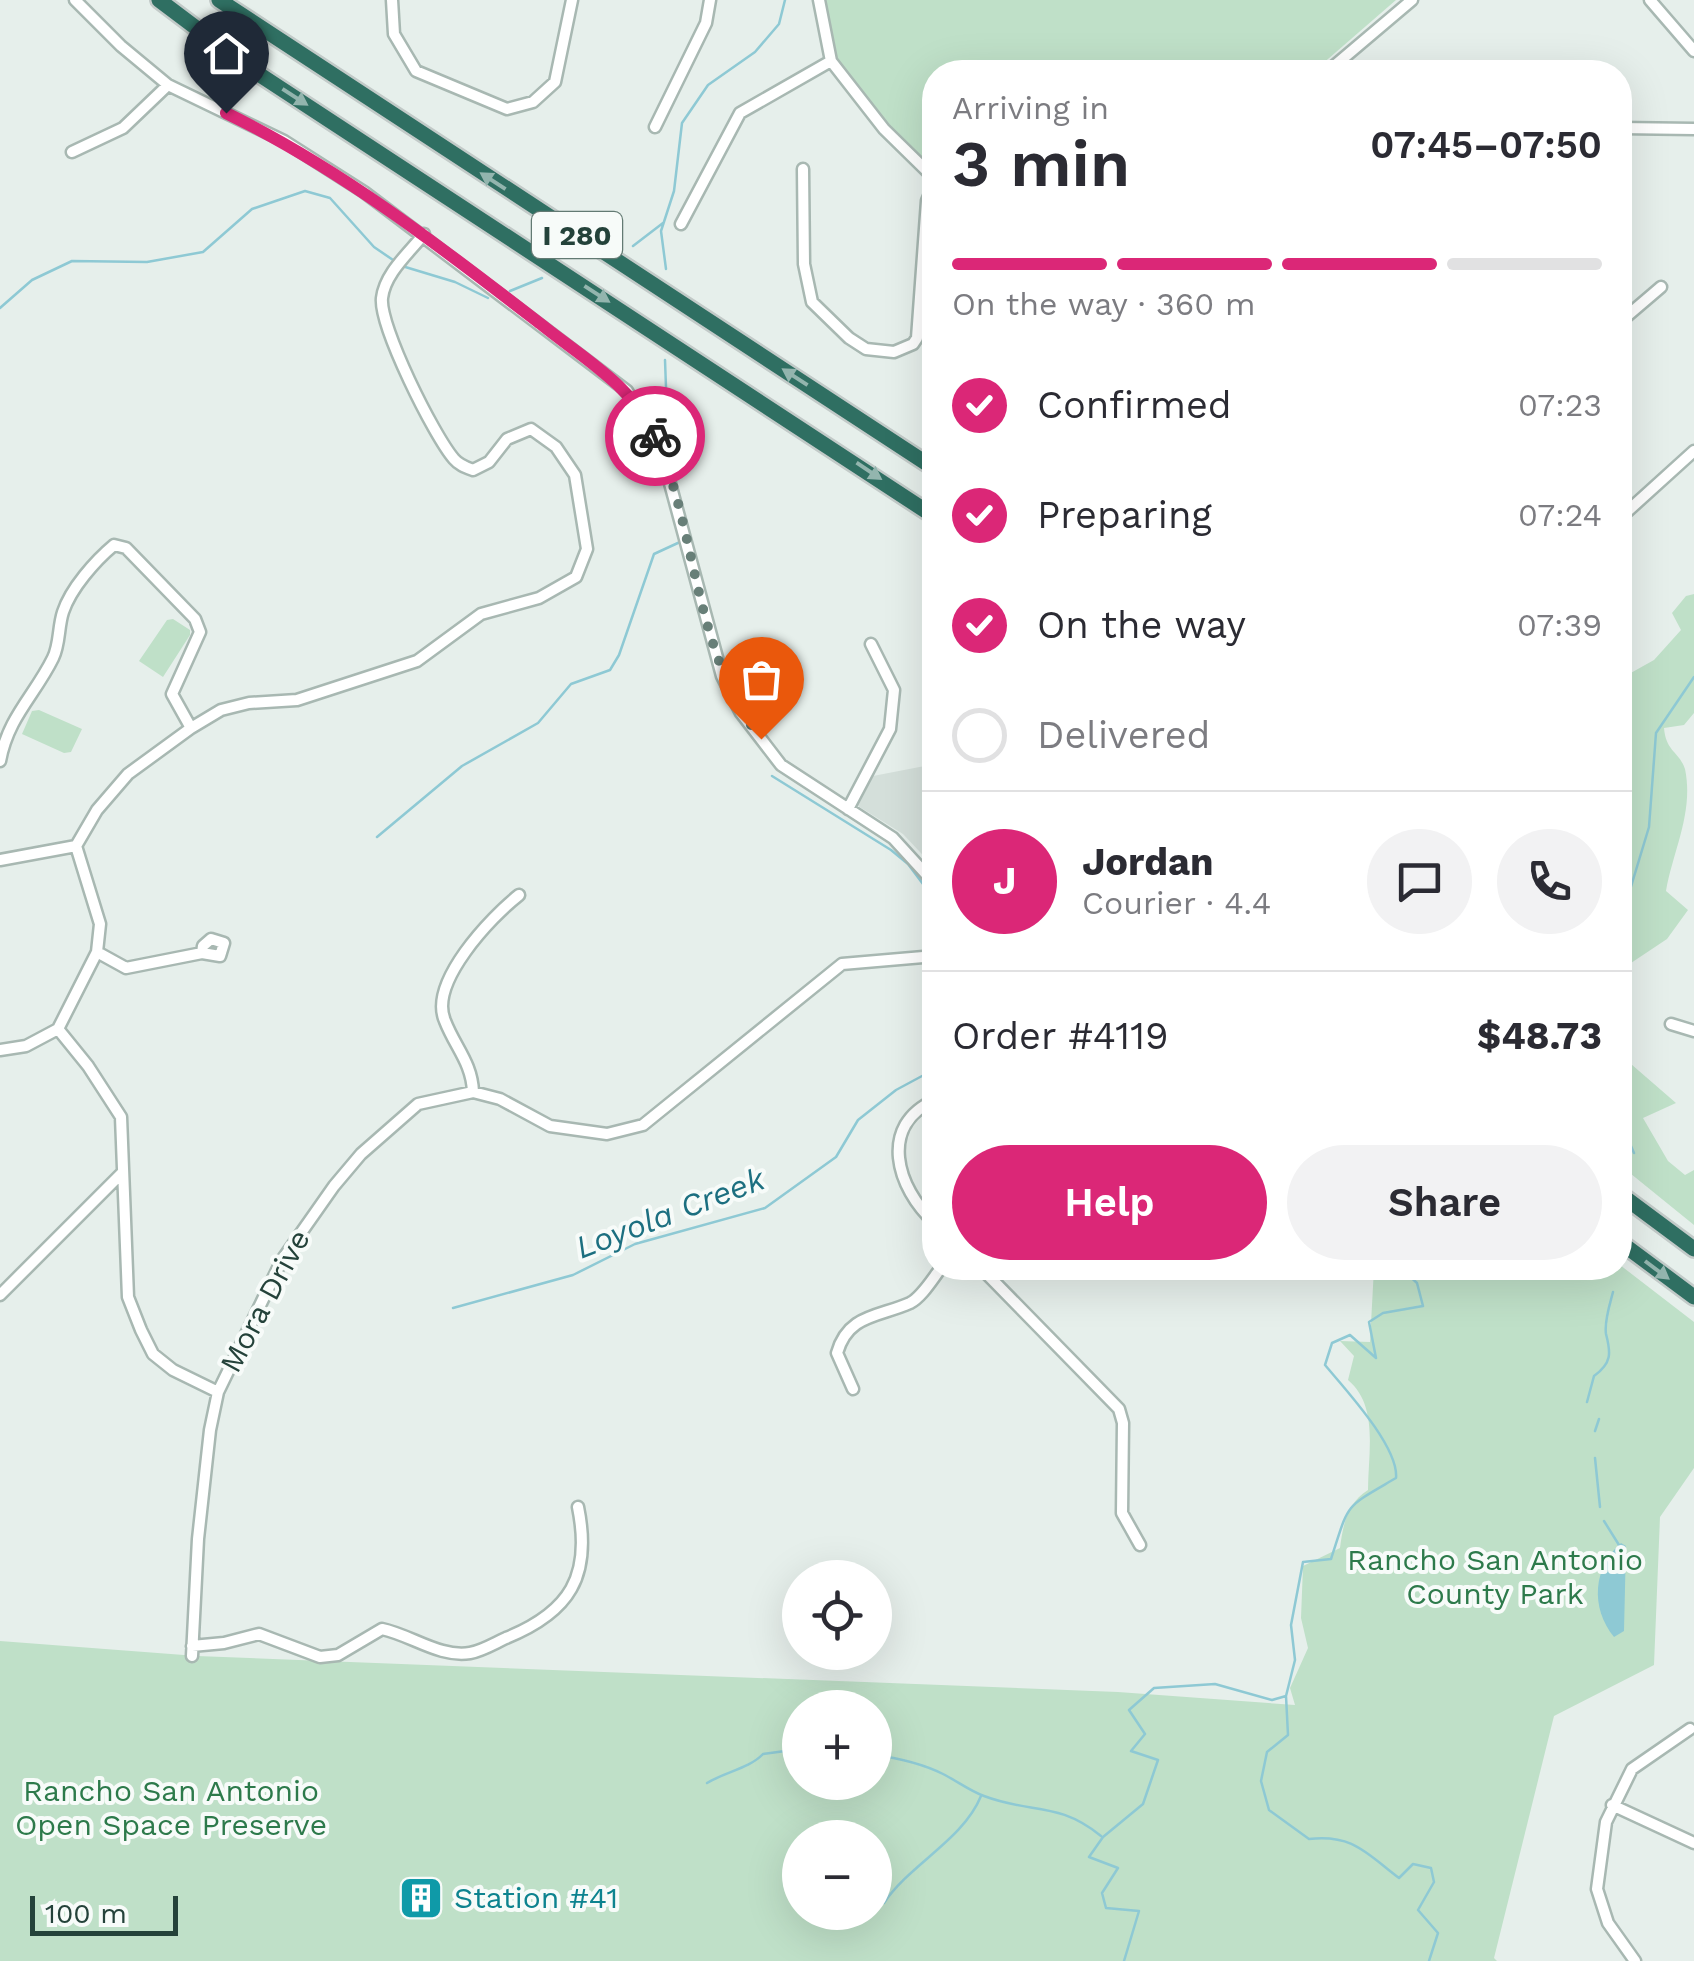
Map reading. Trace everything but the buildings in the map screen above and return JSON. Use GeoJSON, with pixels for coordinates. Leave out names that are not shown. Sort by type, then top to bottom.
{"type":"FeatureCollection","features":[{"type":"Feature","properties":{"kind":"highway","name":"I 280"},"geometry":{"type":"LineString","coordinates":[[159,0],[248,67],[922,508]]}},
{"type":"Feature","properties":{"kind":"highway","name":"I 280"},"geometry":{"type":"LineString","coordinates":[[219,0],[922,460]]}},
{"type":"Feature","properties":{"kind":"highway"},"geometry":{"type":"LineString","coordinates":[[1632,1203],[1694,1249]]}},
{"type":"Feature","properties":{"kind":"highway"},"geometry":{"type":"LineString","coordinates":[[1632,1251],[1694,1297]]}},
{"type":"Feature","properties":{"kind":"street"},"geometry":{"type":"LineString","coordinates":[[74,0],[168,85],[284,142],[424,234],[626,391],[661,450],[722,676],[732,695],[780,765],[894,838],[922,869]]}},
{"type":"Feature","properties":{"kind":"street"},"geometry":{"type":"LineString","coordinates":[[392,0],[394,34],[416,71],[507,108],[533,102],[555,82],[572,0]]}},
{"type":"Feature","properties":{"kind":"street"},"geometry":{"type":"LineString","coordinates":[[655,126],[706,23],[710,0]]}},
{"type":"Feature","properties":{"kind":"street"},"geometry":{"type":"LineString","coordinates":[[819,0],[830,61],[884,129],[922,167]]}},
{"type":"Feature","properties":{"kind":"street"},"geometry":{"type":"LineString","coordinates":[[1341,60],[1412,0]]}},
{"type":"Feature","properties":{"kind":"street"},"geometry":{"type":"LineString","coordinates":[[1650,0],[1694,52]]}},
{"type":"Feature","properties":{"kind":"street"},"geometry":{"type":"LineString","coordinates":[[681,224],[740,112],[830,61]]}},
{"type":"Feature","properties":{"kind":"street"},"geometry":{"type":"LineString","coordinates":[[72,152],[123,128],[168,85]]}},
{"type":"Feature","properties":{"kind":"street"},"geometry":{"type":"LineString","coordinates":[[1632,128],[1694,129]]}},
{"type":"Feature","properties":{"kind":"street"},"geometry":{"type":"LineString","coordinates":[[802,170],[804,264],[812,302],[856,344],[880,352],[904,350],[917,338],[922,270]]}},
{"type":"Feature","properties":{"kind":"street"},"geometry":{"type":"LineString","coordinates":[[0,1050],[26,1046],[58,1029],[97,952],[100,924],[76,846],[97,810],[128,774],[221,710],[249,703],[296,700],[417,661],[480,614],[539,598],[576,577],[587,549],[583,511],[575,474],[556,447],[532,429],[507,438],[489,462],[473,470],[457,464],[393,342],[382,299],[390,276],[424,234]]}},
{"type":"Feature","properties":{"kind":"street"},"geometry":{"type":"LineString","coordinates":[[1632,312],[1661,287]]}},
{"type":"Feature","properties":{"kind":"street"},"geometry":{"type":"LineString","coordinates":[[1632,507],[1694,451]]}},
{"type":"Feature","properties":{"kind":"street"},"geometry":{"type":"LineString","coordinates":[[0,761],[22,703],[54,656],[63,609],[96,560],[114,545],[126,548],[195,618],[200,632],[172,694],[190,728]]}},
{"type":"Feature","properties":{"kind":"street"},"geometry":{"type":"LineString","coordinates":[[848,808],[890,729],[894,690],[871,644]]}},
{"type":"Feature","properties":{"kind":"street"},"geometry":{"type":"LineString","coordinates":[[0,860],[76,846]]}},
{"type":"Feature","properties":{"kind":"street"},"geometry":{"type":"LineString","coordinates":[[519,894],[499,910],[458,962],[440,999],[442,1018],[472,1071],[473,1092],[500,1099],[550,1126],[607,1134],[642,1125],[842,964],[922,957]]}},
{"type":"Feature","properties":{"kind":"street"},"geometry":{"type":"LineString","coordinates":[[97,952],[126,968],[202,953]]}},
{"type":"Feature","properties":{"kind":"street"},"geometry":{"type":"LineString","coordinates":[[1671,1024],[1694,1031]]}},
{"type":"Feature","properties":{"kind":"street"},"geometry":{"type":"LineString","coordinates":[[58,1029],[120,1116],[128,1297],[152,1354],[173,1370],[218,1392]]}},
{"type":"Feature","properties":{"kind":"street","name":"Mora Drive"},"geometry":{"type":"LineString","coordinates":[[473,1092],[418,1104],[361,1154],[282,1260],[218,1392],[200,1521],[192,1651],[259,1634],[320,1657],[338,1655],[382,1629],[406,1634],[434,1649],[470,1653],[544,1620],[564,1604],[583,1554],[578,1507]]}},
{"type":"Feature","properties":{"kind":"street"},"geometry":{"type":"LineString","coordinates":[[922,1105],[904,1122],[900,1150],[904,1182],[922,1206]]}},
{"type":"Feature","properties":{"kind":"street"},"geometry":{"type":"LineString","coordinates":[[0,1295],[123,1172]]}},
{"type":"Feature","properties":{"kind":"street"},"geometry":{"type":"LineString","coordinates":[[853,1389],[838,1353],[844,1335],[870,1315],[914,1302],[932,1280]]}},
{"type":"Feature","properties":{"kind":"street"},"geometry":{"type":"LineString","coordinates":[[994,1280],[1119,1409],[1123,1423],[1122,1514],[1140,1546]]}},
{"type":"Feature","properties":{"kind":"street"},"geometry":{"type":"LineString","coordinates":[[1635,1961],[1608,1923],[1597,1889],[1602,1840],[1612,1805],[1632,1770],[1690,1730]]}},
{"type":"Feature","properties":{"kind":"street"},"geometry":{"type":"LineString","coordinates":[[1612,1805],[1694,1843]]}},
{"type":"Feature","properties":{"kind":"shaded area"},"geometry":{"type":"Polygon","coordinates":[[[922,767],[922,854],[903,834],[858,806],[873,776],[922,767]]]}},
{"type":"Feature","properties":{"kind":"green space"},"geometry":{"type":"Polygon","coordinates":[[[825,0],[1396,0],[1327,60],[922,60],[922,156],[863,97],[840,64],[830,36],[825,0]]]}},
{"type":"Feature","properties":{"kind":"green space"},"geometry":{"type":"Polygon","coordinates":[[[1694,594],[1694,713],[1684,725],[1664,728],[1667,742],[1685,769],[1687,785],[1685,816],[1666,891],[1688,910],[1667,939],[1632,962],[1632,672],[1654,660],[1681,630],[1672,613],[1686,596],[1694,594]]]}},
{"type":"Feature","properties":{"kind":"green space"},"geometry":{"type":"Polygon","coordinates":[[[173,619],[190,630],[190,635],[163,677],[139,661],[167,620],[173,619]]]}},
{"type":"Feature","properties":{"kind":"green space"},"geometry":{"type":"Polygon","coordinates":[[[39,710],[82,729],[71,752],[64,753],[22,734],[32,711],[39,710]]]}},
{"type":"Feature","properties":{"kind":"green space"},"geometry":{"type":"Polygon","coordinates":[[[1632,1065],[1676,1103],[1643,1118],[1668,1161],[1685,1175],[1694,1170],[1694,1225],[1632,1175],[1632,1065]]]}},
{"type":"Feature","properties":{"kind":"green space","name":"Rancho San Antonio Open Space Preserve"},"geometry":{"type":"Polygon","coordinates":[[[1632,1274],[1694,1322],[1694,1468],[1660,1517],[1654,1665],[1554,1716],[1494,1958],[1497,1961],[0,1961],[0,1641],[197,1656],[1118,1692],[1295,1705],[1290,1688],[1308,1648],[1301,1618],[1303,1566],[1340,1548],[1351,1508],[1368,1490],[1368,1416],[1358,1391],[1348,1380],[1354,1356],[1340,1341],[1370,1342],[1373,1280],[1632,1280],[1632,1274]]]}},
{"type":"Feature","properties":{"kind":"water"},"geometry":{"type":"Polygon","coordinates":[[[1621,1543],[1626,1546],[1624,1631],[1614,1637],[1601,1613],[1598,1588],[1605,1564],[1621,1543]]]}},
{"type":"Feature","properties":{"kind":"waterway","name":"Loyola Creek"},"geometry":{"type":"LineString","coordinates":[[666,269],[661,231],[674,191],[682,123],[708,85],[755,52],[779,24],[785,0]]}},
{"type":"Feature","properties":{"kind":"waterway"},"geometry":{"type":"LineString","coordinates":[[0,308],[32,280],[72,261],[147,262],[203,252],[252,209],[305,191],[330,198],[374,247],[396,262]]}},
{"type":"Feature","properties":{"kind":"waterway"},"geometry":{"type":"LineString","coordinates":[[633,246],[663,223]]}},
{"type":"Feature","properties":{"kind":"waterway"},"geometry":{"type":"LineString","coordinates":[[402,266],[455,282],[488,298]]}},
{"type":"Feature","properties":{"kind":"waterway"},"geometry":{"type":"LineString","coordinates":[[510,291],[542,278]]}},
{"type":"Feature","properties":{"kind":"waterway","name":"Loyola Creek"},"geometry":{"type":"LineString","coordinates":[[665,360],[667,415]]}},
{"type":"Feature","properties":{"kind":"waterway"},"geometry":{"type":"LineString","coordinates":[[377,837],[462,766],[538,723],[571,684],[610,670],[619,655],[654,554],[680,542]]}},
{"type":"Feature","properties":{"kind":"waterway"},"geometry":{"type":"LineString","coordinates":[[1632,883],[1649,827],[1656,733],[1694,677]]}},
{"type":"Feature","properties":{"kind":"waterway","name":"Loyola Creek"},"geometry":{"type":"LineString","coordinates":[[772,776],[891,850],[922,883]]}},
{"type":"Feature","properties":{"kind":"waterway","name":"Loyola Creek"},"geometry":{"type":"LineString","coordinates":[[453,1308],[573,1275],[635,1244],[765,1208],[836,1157],[858,1120],[896,1090],[922,1076]]}},
{"type":"Feature","properties":{"kind":"waterway"},"geometry":{"type":"LineString","coordinates":[[1632,1148],[1634,1153]]}},
{"type":"Feature","properties":{"kind":"waterway"},"geometry":{"type":"LineString","coordinates":[[1414,1280],[1423,1306],[1383,1313],[1369,1322],[1376,1358],[1350,1335],[1332,1343],[1325,1365],[1380,1435],[1395,1465],[1396,1478],[1351,1508],[1331,1559],[1303,1562],[1291,1625],[1295,1660],[1286,1696],[1288,1735],[1267,1752],[1261,1781],[1269,1810],[1309,1839],[1348,1843],[1368,1853],[1399,1878],[1413,1864],[1431,1868],[1434,1882],[1418,1910],[1438,1933],[1429,1961]]}},
{"type":"Feature","properties":{"kind":"waterway"},"geometry":{"type":"LineString","coordinates":[[1587,1402],[1594,1376],[1609,1357],[1606,1324],[1613,1292]]}},
{"type":"Feature","properties":{"kind":"waterway"},"geometry":{"type":"LineString","coordinates":[[1595,1431],[1599,1419]]}},
{"type":"Feature","properties":{"kind":"waterway"},"geometry":{"type":"LineString","coordinates":[[1595,1458],[1600,1507]]}},
{"type":"Feature","properties":{"kind":"waterway"},"geometry":{"type":"LineString","coordinates":[[1604,1521],[1619,1545]]}},
{"type":"Feature","properties":{"kind":"waterway"},"geometry":{"type":"LineString","coordinates":[[1124,1961],[1139,1911],[1106,1908],[1102,1893],[1118,1868],[1089,1857],[1103,1837],[1143,1804],[1158,1760],[1131,1751],[1145,1734],[1129,1710],[1154,1688],[1215,1684],[1272,1700],[1286,1696]]}},
{"type":"Feature","properties":{"kind":"waterway"},"geometry":{"type":"LineString","coordinates":[[707,1783],[763,1754],[782,1751]]}},
{"type":"Feature","properties":{"kind":"waterway"},"geometry":{"type":"LineString","coordinates":[[892,1758],[927,1767],[979,1794],[1071,1818],[1101,1836]]}},
{"type":"Feature","properties":{"kind":"waterway"},"geometry":{"type":"LineString","coordinates":[[892,1893],[962,1826],[981,1796]]}},
{"type":"Feature","properties":{"kind":"way so far"},"geometry":{"type":"LineString","coordinates":[[655,436],[722,676],[741,713],[761,739]]}},
{"type":"Feature","properties":{"kind":"place","name":"Station #41"},"geometry":{"type":"Point","coordinates":[421,1898]}},
{"type":"Feature","properties":{"kind":"route"},"geometry":{"type":"LineString","coordinates":[[226,113],[284,142],[424,234],[626,391],[655,436]]}},
{"type":"Feature","properties":{"kind":"park label","name":"Rancho San Antonio County Park"},"geometry":{"type":"Point","coordinates":[1495,1577]}}]}
